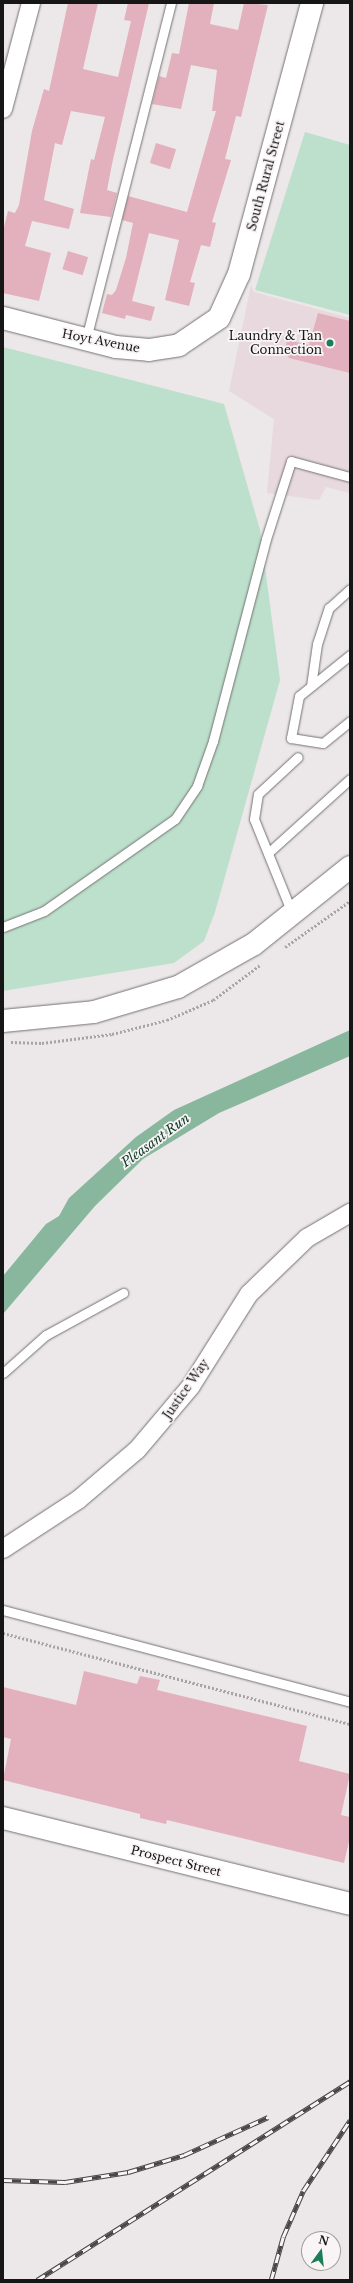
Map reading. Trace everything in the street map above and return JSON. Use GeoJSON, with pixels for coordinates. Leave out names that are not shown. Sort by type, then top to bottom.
{"type":"FeatureCollection","features":[{"type":"Feature","properties":{"kind":"main road","name":"South Rural Street"},"geometry":{"type":"LineString","coordinates":[[197,336],[219,318],[236,287],[312,3]]}},
{"type":"Feature","properties":{"kind":"main road","name":"Hoyt Avenue"},"geometry":{"type":"LineString","coordinates":[[3,318],[86,340],[158,350],[197,336]]}},
{"type":"Feature","properties":{"kind":"main road"},"geometry":{"type":"LineString","coordinates":[[3,1021],[94,1012],[156,996],[214,970],[254,944],[350,867]]}},
{"type":"Feature","properties":{"kind":"main road","name":"Prospect Street"},"geometry":{"type":"LineString","coordinates":[[3,1818],[350,1904]]}},
{"type":"Feature","properties":{"kind":"street"},"geometry":{"type":"LineString","coordinates":[[3,109],[31,3]]}},
{"type":"Feature","properties":{"kind":"street","name":"Justice Way"},"geometry":{"type":"LineString","coordinates":[[3,1549],[78,1500],[123,1464],[157,1430],[191,1386],[249,1294],[307,1238],[350,1212]]}},
{"type":"Feature","properties":{"kind":"lane"},"geometry":{"type":"LineString","coordinates":[[86,340],[171,3]]}},
{"type":"Feature","properties":{"kind":"lane"},"geometry":{"type":"LineString","coordinates":[[3,927],[44,911],[175,819],[197,786],[213,741],[266,538],[291,461],[350,478]]}},
{"type":"Feature","properties":{"kind":"lane"},"geometry":{"type":"LineString","coordinates":[[311,686],[317,644],[329,608],[350,589]]}},
{"type":"Feature","properties":{"kind":"lane"},"geometry":{"type":"LineString","coordinates":[[350,655],[299,696],[291,738],[323,742],[350,721]]}},
{"type":"Feature","properties":{"kind":"lane"},"geometry":{"type":"LineString","coordinates":[[292,914],[254,819],[258,794],[298,757]]}},
{"type":"Feature","properties":{"kind":"lane"},"geometry":{"type":"LineString","coordinates":[[268,853],[350,779]]}},
{"type":"Feature","properties":{"kind":"lane"},"geometry":{"type":"LineString","coordinates":[[3,1373],[46,1335],[123,1293]]}},
{"type":"Feature","properties":{"kind":"lane"},"geometry":{"type":"LineString","coordinates":[[3,1610],[350,1702]]}},
{"type":"Feature","properties":{"kind":"path"},"geometry":{"type":"LineString","coordinates":[[3,1633],[350,1724]]}},
{"type":"Feature","properties":{"kind":"shaded area"},"geometry":{"type":"Polygon","coordinates":[[[305,132],[350,145],[350,315],[255,290],[305,132]]]}},
{"type":"Feature","properties":{"kind":"shaded area"},"geometry":{"type":"Polygon","coordinates":[[[251,285],[254,292],[350,318],[350,493],[326,487],[319,500],[267,493],[274,419],[229,391],[251,285]]]}},
{"type":"Feature","properties":{"kind":"shaded area"},"geometry":{"type":"Polygon","coordinates":[[[3,347],[224,404],[260,530],[280,680],[215,912],[204,941],[174,963],[3,991],[3,347]]]}},
{"type":"Feature","properties":{"kind":"water","name":"Pleasant Run"},"geometry":{"type":"Polygon","coordinates":[[[350,1030],[350,1056],[219,1113],[143,1159],[95,1206],[3,1314],[3,1276],[46,1224],[59,1216],[69,1198],[136,1137],[174,1110],[350,1030]]]}},
{"type":"Feature","properties":{"kind":"building"},"geometry":{"type":"Polygon","coordinates":[[[68,3],[98,3],[83,69],[118,77],[131,21],[124,20],[128,3],[149,3],[107,190],[117,193],[111,217],[80,213],[91,159],[94,160],[105,117],[71,111],[62,145],[55,143],[44,200],[74,209],[69,229],[32,221],[25,246],[51,253],[39,301],[3,293],[4,227],[8,211],[15,213],[19,205],[32,131],[44,89],[49,91],[68,3]]]}},
{"type":"Feature","properties":{"kind":"building"},"geometry":{"type":"Polygon","coordinates":[[[189,3],[214,3],[210,24],[238,30],[244,3],[268,5],[241,117],[236,116],[225,159],[231,160],[212,222],[216,223],[210,247],[201,245],[190,282],[195,283],[189,306],[165,300],[179,240],[149,233],[132,301],[155,307],[151,321],[126,315],[125,319],[102,313],[107,294],[112,295],[116,290],[126,258],[133,223],[122,220],[128,196],[187,212],[216,111],[212,111],[217,70],[191,65],[181,109],[152,104],[159,76],[166,78],[172,53],[179,54],[189,3]]]}},
{"type":"Feature","properties":{"kind":"building"},"geometry":{"type":"Polygon","coordinates":[[[156,143],[176,149],[170,169],[150,163],[156,143]]]}},
{"type":"Feature","properties":{"kind":"building"},"geometry":{"type":"Polygon","coordinates":[[[68,251],[88,257],[83,275],[62,269],[68,251]]]}},
{"type":"Feature","properties":{"kind":"building","name":"Laundry & Tan Connection"},"geometry":{"type":"Polygon","coordinates":[[[318,313],[350,321],[350,373],[289,358],[285,350],[287,340],[309,345],[318,313]]]}},
{"type":"Feature","properties":{"kind":"building"},"geometry":{"type":"Polygon","coordinates":[[[84,1671],[137,1684],[140,1676],[160,1680],[157,1690],[307,1726],[299,1761],[350,1774],[341,1815],[350,1817],[350,1837],[344,1863],[167,1820],[166,1824],[140,1818],[140,1814],[3,1780],[11,1739],[3,1737],[3,1687],[76,1705],[84,1671]]]}},
{"type":"Feature","properties":{"kind":"railway"},"geometry":{"type":"LineString","coordinates":[[37,2280],[350,2081]]}},
{"type":"Feature","properties":{"kind":"railway"},"geometry":{"type":"LineString","coordinates":[[3,2180],[65,2182],[128,2172],[184,2155],[268,2117]]}},
{"type":"Feature","properties":{"kind":"railway"},"geometry":{"type":"LineString","coordinates":[[271,2280],[283,2237],[303,2191],[350,2120]]}},
{"type":"Feature","properties":{"kind":"place","name":"Laundry & Tan Connection"},"geometry":{"type":"Point","coordinates":[330,343]}}]}
